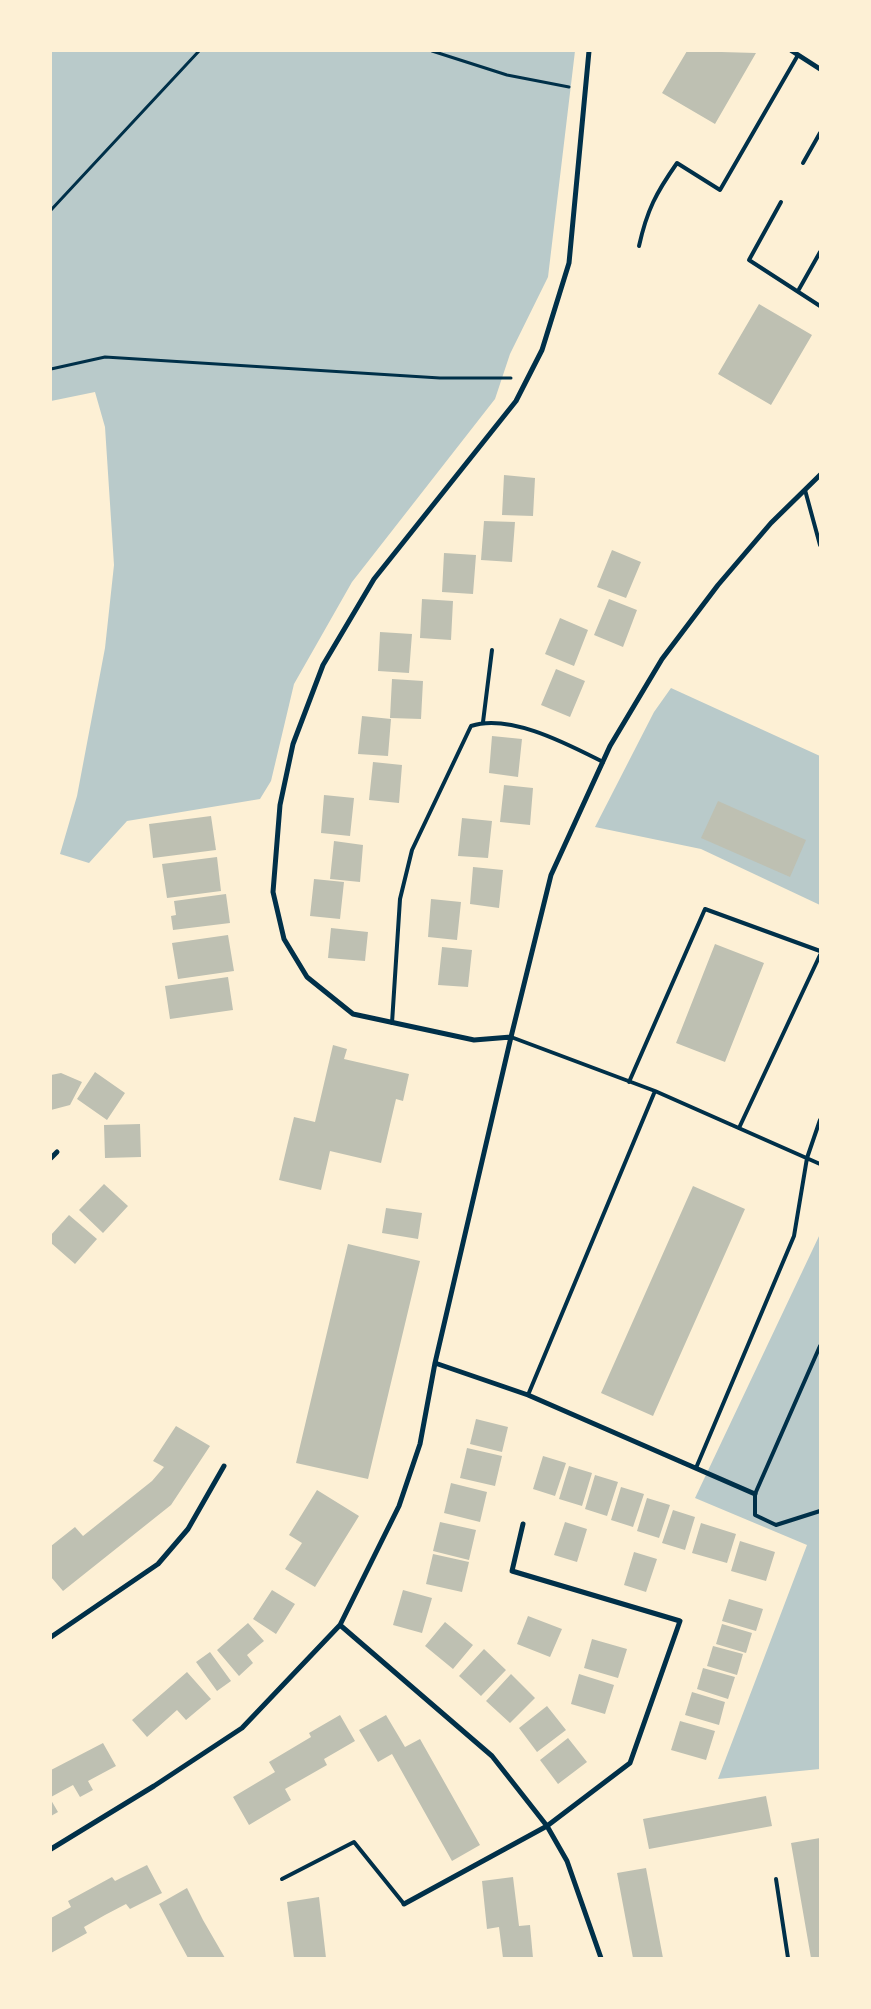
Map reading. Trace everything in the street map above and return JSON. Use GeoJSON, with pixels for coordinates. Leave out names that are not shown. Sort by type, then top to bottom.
{"type":"FeatureCollection","features":[{"type":"Feature","properties":{"kind":"street"},"geometry":{"type":"LineString","coordinates":[[511,1037],[474,1040],[353,1014],[308,977],[284,938],[273,892],[282,796],[293,744],[323,665],[374,579],[516,401],[542,350],[569,263],[589,51]]}},
{"type":"Feature","properties":{"kind":"street"},"geometry":{"type":"LineString","coordinates":[[792,51],[820,69]]}},
{"type":"Feature","properties":{"kind":"street"},"geometry":{"type":"LineString","coordinates":[[51,1850],[154,1786],[242,1728],[340,1624],[399,1506],[420,1444],[435,1363],[551,875],[610,746],[668,651],[718,585],[771,524],[820,475]]}},
{"type":"Feature","properties":{"kind":"street"},"geometry":{"type":"LineString","coordinates":[[51,1158],[57,1152]]}},
{"type":"Feature","properties":{"kind":"street"},"geometry":{"type":"LineString","coordinates":[[435,1363],[528,1395],[755,1494]]}},
{"type":"Feature","properties":{"kind":"street"},"geometry":{"type":"LineString","coordinates":[[51,1637],[158,1564],[188,1529],[224,1466]]}},
{"type":"Feature","properties":{"kind":"street"},"geometry":{"type":"LineString","coordinates":[[404,1904],[547,1826],[630,1763],[680,1622],[512,1571],[523,1524]]}},
{"type":"Feature","properties":{"kind":"street"},"geometry":{"type":"LineString","coordinates":[[340,1624],[492,1756],[547,1826],[567,1861],[601,1958]]}},
{"type":"Feature","properties":{"kind":"lane"},"geometry":{"type":"LineString","coordinates":[[639,246],[645,218],[656,192],[677,163],[720,190],[798,55]]}},
{"type":"Feature","properties":{"kind":"lane"},"geometry":{"type":"LineString","coordinates":[[803,163],[820,133]]}},
{"type":"Feature","properties":{"kind":"lane"},"geometry":{"type":"LineString","coordinates":[[781,202],[749,260],[820,306]]}},
{"type":"Feature","properties":{"kind":"lane"},"geometry":{"type":"LineString","coordinates":[[798,291],[820,252]]}},
{"type":"Feature","properties":{"kind":"lane"},"geometry":{"type":"LineString","coordinates":[[805,490],[820,545]]}},
{"type":"Feature","properties":{"kind":"lane"},"geometry":{"type":"LineString","coordinates":[[483,722],[492,650]]}},
{"type":"Feature","properties":{"kind":"lane"},"geometry":{"type":"LineString","coordinates":[[392,1023],[400,899],[412,850],[471,726],[483,722],[515,727],[560,740],[603,762]]}},
{"type":"Feature","properties":{"kind":"lane"},"geometry":{"type":"LineString","coordinates":[[629,1082],[705,909],[820,953],[739,1128]]}},
{"type":"Feature","properties":{"kind":"lane"},"geometry":{"type":"LineString","coordinates":[[511,1037],[656,1091],[820,1164]]}},
{"type":"Feature","properties":{"kind":"lane"},"geometry":{"type":"LineString","coordinates":[[528,1395],[656,1091]]}},
{"type":"Feature","properties":{"kind":"lane"},"geometry":{"type":"LineString","coordinates":[[696,1468],[794,1236],[807,1158],[820,1120]]}},
{"type":"Feature","properties":{"kind":"lane"},"geometry":{"type":"LineString","coordinates":[[820,1346],[755,1494],[755,1515],[776,1525],[820,1511]]}},
{"type":"Feature","properties":{"kind":"lane"},"geometry":{"type":"LineString","coordinates":[[282,1879],[354,1842],[404,1904]]}},
{"type":"Feature","properties":{"kind":"lane"},"geometry":{"type":"LineString","coordinates":[[776,1880],[788,1958]]}},
{"type":"Feature","properties":{"kind":"path"},"geometry":{"type":"LineString","coordinates":[[51,210],[199,51]]}},
{"type":"Feature","properties":{"kind":"path"},"geometry":{"type":"LineString","coordinates":[[432,51],[508,75],[584,89]]}},
{"type":"Feature","properties":{"kind":"path"},"geometry":{"type":"LineString","coordinates":[[51,369],[105,357],[440,378],[528,378]]}},
{"type":"Feature","properties":{"kind":"shaded area"},"geometry":{"type":"Polygon","coordinates":[[[51,51],[575,51],[548,277],[510,354],[495,399],[352,582],[294,684],[271,781],[260,799],[127,821],[89,863],[60,854],[77,796],[105,648],[114,565],[105,427],[95,392],[51,401],[51,51]]]}},
{"type":"Feature","properties":{"kind":"shaded area"},"geometry":{"type":"Polygon","coordinates":[[[671,688],[820,756],[820,905],[701,849],[595,827],[654,712],[671,688]]]}},
{"type":"Feature","properties":{"kind":"shaded area"},"geometry":{"type":"Polygon","coordinates":[[[820,1234],[820,1769],[718,1779],[807,1545],[695,1498],[820,1234]]]}},
{"type":"Feature","properties":{"kind":"building"},"geometry":{"type":"Polygon","coordinates":[[[687,51],[756,53],[715,124],[662,93],[687,51]]]}},
{"type":"Feature","properties":{"kind":"building"},"geometry":{"type":"Polygon","coordinates":[[[759,304],[812,335],[771,405],[718,374],[759,304]]]}},
{"type":"Feature","properties":{"kind":"building"},"geometry":{"type":"Polygon","coordinates":[[[504,475],[535,478],[533,516],[502,515],[504,475]]]}},
{"type":"Feature","properties":{"kind":"building"},"geometry":{"type":"Polygon","coordinates":[[[484,521],[515,522],[512,562],[481,560],[484,521]]]}},
{"type":"Feature","properties":{"kind":"building"},"geometry":{"type":"Polygon","coordinates":[[[612,550],[641,562],[626,598],[597,587],[612,550]]]}},
{"type":"Feature","properties":{"kind":"building"},"geometry":{"type":"Polygon","coordinates":[[[444,553],[476,555],[473,594],[442,592],[444,553]]]}},
{"type":"Feature","properties":{"kind":"building"},"geometry":{"type":"Polygon","coordinates":[[[422,599],[453,601],[451,640],[420,638],[422,599]]]}},
{"type":"Feature","properties":{"kind":"building"},"geometry":{"type":"Polygon","coordinates":[[[609,599],[637,610],[623,647],[594,635],[609,599]]]}},
{"type":"Feature","properties":{"kind":"building"},"geometry":{"type":"Polygon","coordinates":[[[560,618],[588,630],[574,666],[545,654],[560,618]]]}},
{"type":"Feature","properties":{"kind":"building"},"geometry":{"type":"Polygon","coordinates":[[[380,632],[412,634],[409,673],[378,671],[380,632]]]}},
{"type":"Feature","properties":{"kind":"building"},"geometry":{"type":"Polygon","coordinates":[[[556,669],[585,681],[570,717],[541,705],[556,669]]]}},
{"type":"Feature","properties":{"kind":"building"},"geometry":{"type":"Polygon","coordinates":[[[392,679],[423,681],[421,719],[390,718],[392,679]]]}},
{"type":"Feature","properties":{"kind":"building"},"geometry":{"type":"Polygon","coordinates":[[[362,716],[391,719],[388,756],[358,754],[362,716]]]}},
{"type":"Feature","properties":{"kind":"building"},"geometry":{"type":"Polygon","coordinates":[[[492,736],[522,739],[518,777],[489,773],[492,736]]]}},
{"type":"Feature","properties":{"kind":"building"},"geometry":{"type":"Polygon","coordinates":[[[373,762],[402,765],[399,803],[369,800],[373,762]]]}},
{"type":"Feature","properties":{"kind":"building"},"geometry":{"type":"Polygon","coordinates":[[[504,785],[533,788],[530,825],[500,822],[504,785]]]}},
{"type":"Feature","properties":{"kind":"building"},"geometry":{"type":"Polygon","coordinates":[[[324,795],[354,798],[350,836],[321,833],[324,795]]]}},
{"type":"Feature","properties":{"kind":"building"},"geometry":{"type":"Polygon","coordinates":[[[718,801],[806,840],[790,877],[701,838],[718,801]]]}},
{"type":"Feature","properties":{"kind":"building"},"geometry":{"type":"Polygon","coordinates":[[[211,816],[216,850],[153,858],[149,824],[211,816]]]}},
{"type":"Feature","properties":{"kind":"building"},"geometry":{"type":"Polygon","coordinates":[[[462,818],[492,821],[488,858],[458,856],[462,818]]]}},
{"type":"Feature","properties":{"kind":"building"},"geometry":{"type":"Polygon","coordinates":[[[334,841],[363,845],[360,882],[330,879],[334,841]]]}},
{"type":"Feature","properties":{"kind":"building"},"geometry":{"type":"Polygon","coordinates":[[[217,857],[221,891],[167,898],[162,864],[217,857]]]}},
{"type":"Feature","properties":{"kind":"building"},"geometry":{"type":"Polygon","coordinates":[[[473,867],[503,870],[499,908],[470,904],[473,867]]]}},
{"type":"Feature","properties":{"kind":"building"},"geometry":{"type":"Polygon","coordinates":[[[314,879],[344,882],[340,919],[310,916],[314,879]]]}},
{"type":"Feature","properties":{"kind":"building"},"geometry":{"type":"Polygon","coordinates":[[[226,894],[230,923],[173,930],[171,916],[176,915],[174,901],[226,894]]]}},
{"type":"Feature","properties":{"kind":"building"},"geometry":{"type":"Polygon","coordinates":[[[431,899],[461,902],[457,940],[428,937],[431,899]]]}},
{"type":"Feature","properties":{"kind":"building"},"geometry":{"type":"Polygon","coordinates":[[[331,928],[368,932],[365,961],[328,958],[331,928]]]}},
{"type":"Feature","properties":{"kind":"building"},"geometry":{"type":"Polygon","coordinates":[[[228,935],[234,971],[178,979],[172,943],[228,935]]]}},
{"type":"Feature","properties":{"kind":"building"},"geometry":{"type":"Polygon","coordinates":[[[715,944],[764,963],[725,1062],[676,1043],[715,944]]]}},
{"type":"Feature","properties":{"kind":"building"},"geometry":{"type":"Polygon","coordinates":[[[442,947],[472,950],[468,987],[438,985],[442,947]]]}},
{"type":"Feature","properties":{"kind":"building"},"geometry":{"type":"Polygon","coordinates":[[[228,977],[233,1010],[170,1019],[165,986],[228,977]]]}},
{"type":"Feature","properties":{"kind":"building"},"geometry":{"type":"Polygon","coordinates":[[[333,1045],[347,1049],[344,1059],[409,1074],[403,1101],[396,1099],[381,1163],[330,1151],[321,1190],[279,1180],[294,1117],[315,1122],[333,1045]]]}},
{"type":"Feature","properties":{"kind":"building"},"geometry":{"type":"Polygon","coordinates":[[[95,1072],[125,1093],[107,1120],[77,1099],[95,1072]]]}},
{"type":"Feature","properties":{"kind":"building"},"geometry":{"type":"Polygon","coordinates":[[[61,1073],[82,1082],[70,1105],[51,1110],[51,1075],[61,1073]]]}},
{"type":"Feature","properties":{"kind":"building"},"geometry":{"type":"Polygon","coordinates":[[[140,1124],[141,1157],[105,1158],[104,1125],[140,1124]]]}},
{"type":"Feature","properties":{"kind":"building"},"geometry":{"type":"Polygon","coordinates":[[[104,1184],[128,1206],[103,1233],[79,1210],[104,1184]]]}},
{"type":"Feature","properties":{"kind":"building"},"geometry":{"type":"Polygon","coordinates":[[[693,1186],[745,1209],[653,1416],[601,1393],[693,1186]]]}},
{"type":"Feature","properties":{"kind":"building"},"geometry":{"type":"Polygon","coordinates":[[[386,1208],[422,1213],[418,1239],[382,1233],[386,1208]]]}},
{"type":"Feature","properties":{"kind":"building"},"geometry":{"type":"Polygon","coordinates":[[[69,1215],[97,1239],[75,1264],[51,1243],[51,1235],[69,1215]]]}},
{"type":"Feature","properties":{"kind":"building"},"geometry":{"type":"Polygon","coordinates":[[[348,1244],[420,1261],[368,1479],[296,1463],[348,1244]]]}},
{"type":"Feature","properties":{"kind":"building"},"geometry":{"type":"Polygon","coordinates":[[[476,1419],[508,1427],[502,1452],[470,1444],[476,1419]]]}},
{"type":"Feature","properties":{"kind":"building"},"geometry":{"type":"Polygon","coordinates":[[[176,1426],[210,1446],[171,1505],[63,1591],[51,1577],[51,1546],[75,1527],[83,1536],[152,1481],[164,1467],[153,1461],[176,1426]]]}},
{"type":"Feature","properties":{"kind":"building"},"geometry":{"type":"Polygon","coordinates":[[[467,1448],[502,1456],[495,1486],[460,1478],[467,1448]]]}},
{"type":"Feature","properties":{"kind":"building"},"geometry":{"type":"Polygon","coordinates":[[[543,1456],[566,1463],[555,1496],[533,1489],[543,1456]]]}},
{"type":"Feature","properties":{"kind":"building"},"geometry":{"type":"Polygon","coordinates":[[[569,1466],[592,1473],[582,1506],[559,1499],[569,1466]]]}},
{"type":"Feature","properties":{"kind":"building"},"geometry":{"type":"Polygon","coordinates":[[[595,1475],[618,1482],[607,1516],[585,1509],[595,1475]]]}},
{"type":"Feature","properties":{"kind":"building"},"geometry":{"type":"Polygon","coordinates":[[[451,1483],[487,1492],[480,1522],[444,1513],[451,1483]]]}},
{"type":"Feature","properties":{"kind":"building"},"geometry":{"type":"Polygon","coordinates":[[[621,1487],[644,1494],[633,1527],[611,1520],[621,1487]]]}},
{"type":"Feature","properties":{"kind":"building"},"geometry":{"type":"Polygon","coordinates":[[[317,1490],[359,1516],[315,1587],[285,1569],[302,1543],[289,1535],[317,1490]]]}},
{"type":"Feature","properties":{"kind":"building"},"geometry":{"type":"Polygon","coordinates":[[[647,1498],[670,1505],[659,1538],[637,1531],[647,1498]]]}},
{"type":"Feature","properties":{"kind":"building"},"geometry":{"type":"Polygon","coordinates":[[[673,1510],[695,1517],[685,1550],[662,1543],[673,1510]]]}},
{"type":"Feature","properties":{"kind":"building"},"geometry":{"type":"Polygon","coordinates":[[[440,1522],[476,1530],[469,1560],[433,1551],[440,1522]]]}},
{"type":"Feature","properties":{"kind":"building"},"geometry":{"type":"Polygon","coordinates":[[[565,1522],[587,1529],[577,1562],[554,1555],[565,1522]]]}},
{"type":"Feature","properties":{"kind":"building"},"geometry":{"type":"Polygon","coordinates":[[[701,1523],[736,1534],[727,1563],[692,1553],[701,1523]]]}},
{"type":"Feature","properties":{"kind":"building"},"geometry":{"type":"Polygon","coordinates":[[[740,1541],[775,1552],[766,1581],[731,1571],[740,1541]]]}},
{"type":"Feature","properties":{"kind":"building"},"geometry":{"type":"Polygon","coordinates":[[[634,1552],[657,1559],[646,1592],[624,1585],[634,1552]]]}},
{"type":"Feature","properties":{"kind":"building"},"geometry":{"type":"Polygon","coordinates":[[[433,1554],[469,1562],[462,1592],[426,1584],[433,1554]]]}},
{"type":"Feature","properties":{"kind":"building"},"geometry":{"type":"Polygon","coordinates":[[[272,1590],[295,1604],[276,1634],[253,1619],[272,1590]]]}},
{"type":"Feature","properties":{"kind":"building"},"geometry":{"type":"Polygon","coordinates":[[[403,1590],[432,1598],[422,1633],[393,1625],[403,1590]]]}},
{"type":"Feature","properties":{"kind":"building"},"geometry":{"type":"Polygon","coordinates":[[[729,1599],[763,1609],[756,1631],[722,1621],[729,1599]]]}},
{"type":"Feature","properties":{"kind":"building"},"geometry":{"type":"Polygon","coordinates":[[[528,1616],[562,1629],[550,1657],[517,1644],[528,1616]]]}},
{"type":"Feature","properties":{"kind":"building"},"geometry":{"type":"Polygon","coordinates":[[[445,1622],[473,1645],[453,1669],[425,1646],[445,1622]]]}},
{"type":"Feature","properties":{"kind":"building"},"geometry":{"type":"Polygon","coordinates":[[[248,1623],[264,1641],[247,1655],[253,1663],[239,1676],[217,1650],[248,1623]]]}},
{"type":"Feature","properties":{"kind":"building"},"geometry":{"type":"Polygon","coordinates":[[[722,1624],[752,1633],[746,1653],[716,1644],[722,1624]]]}},
{"type":"Feature","properties":{"kind":"building"},"geometry":{"type":"Polygon","coordinates":[[[592,1639],[627,1649],[618,1678],[584,1668],[592,1639]]]}},
{"type":"Feature","properties":{"kind":"building"},"geometry":{"type":"Polygon","coordinates":[[[713,1646],[743,1654],[737,1675],[707,1666],[713,1646]]]}},
{"type":"Feature","properties":{"kind":"building"},"geometry":{"type":"Polygon","coordinates":[[[484,1649],[506,1670],[481,1696],[459,1676],[484,1649]]]}},
{"type":"Feature","properties":{"kind":"building"},"geometry":{"type":"Polygon","coordinates":[[[210,1652],[231,1681],[217,1691],[196,1662],[210,1652]]]}},
{"type":"Feature","properties":{"kind":"building"},"geometry":{"type":"Polygon","coordinates":[[[703,1668],[735,1677],[728,1699],[697,1689],[703,1668]]]}},
{"type":"Feature","properties":{"kind":"building"},"geometry":{"type":"Polygon","coordinates":[[[187,1672],[211,1699],[186,1720],[177,1710],[147,1737],[132,1720],[187,1672]]]}},
{"type":"Feature","properties":{"kind":"building"},"geometry":{"type":"Polygon","coordinates":[[[511,1674],[535,1698],[510,1723],[486,1701],[511,1674]]]}},
{"type":"Feature","properties":{"kind":"building"},"geometry":{"type":"Polygon","coordinates":[[[579,1674],[614,1685],[605,1714],[571,1704],[579,1674]]]}},
{"type":"Feature","properties":{"kind":"building"},"geometry":{"type":"Polygon","coordinates":[[[692,1692],[725,1702],[719,1725],[685,1715],[692,1692]]]}},
{"type":"Feature","properties":{"kind":"building"},"geometry":{"type":"Polygon","coordinates":[[[547,1706],[566,1730],[537,1752],[519,1728],[547,1706]]]}},
{"type":"Feature","properties":{"kind":"building"},"geometry":{"type":"Polygon","coordinates":[[[340,1715],[355,1741],[324,1759],[327,1765],[285,1789],[291,1800],[249,1825],[233,1797],[275,1772],[269,1762],[311,1737],[309,1733],[340,1715]]]}},
{"type":"Feature","properties":{"kind":"building"},"geometry":{"type":"Polygon","coordinates":[[[386,1715],[405,1747],[420,1739],[480,1845],[452,1861],[392,1754],[378,1762],[359,1730],[386,1715]]]}},
{"type":"Feature","properties":{"kind":"building"},"geometry":{"type":"Polygon","coordinates":[[[680,1721],[715,1731],[706,1760],[671,1750],[680,1721]]]}},
{"type":"Feature","properties":{"kind":"building"},"geometry":{"type":"Polygon","coordinates":[[[568,1738],[587,1762],[558,1784],[540,1760],[568,1738]]]}},
{"type":"Feature","properties":{"kind":"building"},"geometry":{"type":"Polygon","coordinates":[[[103,1743],[116,1766],[88,1781],[93,1790],[80,1797],[73,1785],[51,1797],[51,1770],[103,1743]]]}},
{"type":"Feature","properties":{"kind":"building"},"geometry":{"type":"Polygon","coordinates":[[[766,1796],[772,1826],[649,1849],[643,1819],[766,1796]]]}},
{"type":"Feature","properties":{"kind":"building"},"geometry":{"type":"Polygon","coordinates":[[[51,1800],[58,1812],[51,1816],[51,1800]]]}},
{"type":"Feature","properties":{"kind":"building"},"geometry":{"type":"Polygon","coordinates":[[[820,1838],[820,1958],[811,1958],[791,1843],[820,1838]]]}},
{"type":"Feature","properties":{"kind":"building"},"geometry":{"type":"Polygon","coordinates":[[[147,1865],[162,1893],[130,1909],[126,1904],[105,1915],[84,1927],[87,1933],[51,1953],[51,1918],[71,1907],[68,1901],[112,1877],[115,1881],[147,1865]]]}},
{"type":"Feature","properties":{"kind":"building"},"geometry":{"type":"Polygon","coordinates":[[[646,1868],[663,1958],[633,1958],[617,1873],[646,1868]]]}},
{"type":"Feature","properties":{"kind":"building"},"geometry":{"type":"Polygon","coordinates":[[[513,1877],[519,1926],[530,1925],[533,1958],[503,1958],[499,1927],[487,1929],[482,1881],[513,1877]]]}},
{"type":"Feature","properties":{"kind":"building"},"geometry":{"type":"Polygon","coordinates":[[[187,1888],[225,1958],[188,1958],[176,1936],[159,1904],[187,1888]]]}},
{"type":"Feature","properties":{"kind":"building"},"geometry":{"type":"Polygon","coordinates":[[[319,1897],[326,1958],[294,1958],[287,1902],[319,1897]]]}}]}
